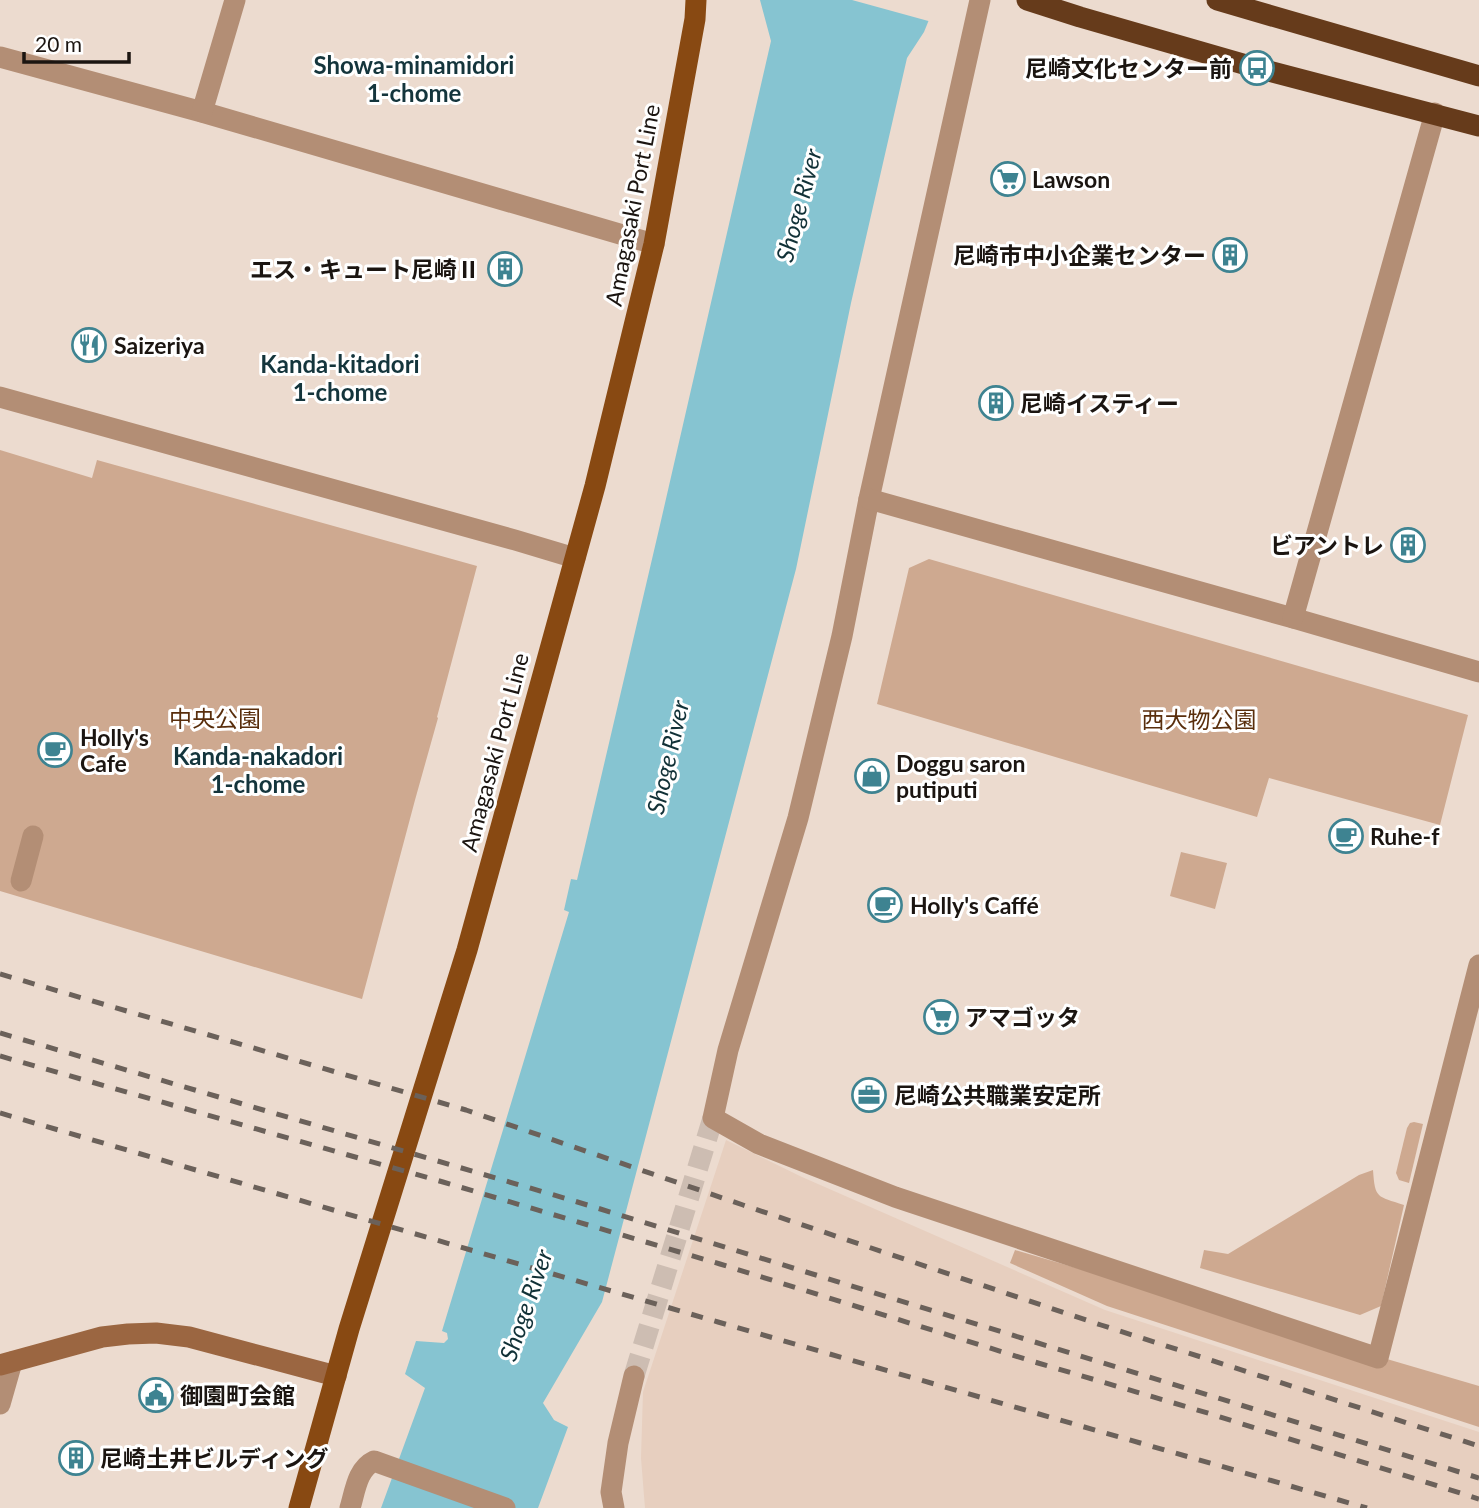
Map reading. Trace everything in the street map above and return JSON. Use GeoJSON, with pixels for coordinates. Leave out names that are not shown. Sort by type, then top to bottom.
{"type":"FeatureCollection","features":[{"type":"Feature","properties":{"kind":"highway"},"geometry":{"type":"LineString","coordinates":[[1027,0],[1258,68],[1479,125]]}},
{"type":"Feature","properties":{"kind":"highway"},"geometry":{"type":"LineString","coordinates":[[1217,0],[1479,76]]}},
{"type":"Feature","properties":{"kind":"main road","name":"Amagasaki Port Line"},"geometry":{"type":"LineString","coordinates":[[299,1508],[336,1376],[467,950],[595,486],[654,244],[695,19],[696,0]]}},
{"type":"Feature","properties":{"kind":"street"},"geometry":{"type":"LineString","coordinates":[[202,112],[235,0]]}},
{"type":"Feature","properties":{"kind":"street"},"geometry":{"type":"LineString","coordinates":[[980,0],[869,499],[842,636],[798,818],[728,1050],[713,1118],[759,1144],[895,1197],[1378,1358],[1479,965]]}},
{"type":"Feature","properties":{"kind":"street"},"geometry":{"type":"LineString","coordinates":[[0,57],[202,112],[654,244]]}},
{"type":"Feature","properties":{"kind":"street"},"geometry":{"type":"LineString","coordinates":[[1293,618],[1435,113]]}},
{"type":"Feature","properties":{"kind":"street"},"geometry":{"type":"LineString","coordinates":[[0,397],[575,558]]}},
{"type":"Feature","properties":{"kind":"street"},"geometry":{"type":"LineString","coordinates":[[869,499],[1479,672]]}},
{"type":"Feature","properties":{"kind":"street"},"geometry":{"type":"LineString","coordinates":[[21,881],[33,836],[27,857]]}},
{"type":"Feature","properties":{"kind":"street"},"geometry":{"type":"LineString","coordinates":[[0,1405],[6,1363],[102,1337],[128,1334],[156,1333],[189,1337],[336,1376]]}},
{"type":"Feature","properties":{"kind":"street"},"geometry":{"type":"LineString","coordinates":[[614,1508],[612,1480],[634,1376]]}},
{"type":"Feature","properties":{"kind":"street"},"geometry":{"type":"LineString","coordinates":[[349,1508],[359,1477],[368,1463],[377,1461],[505,1508]]}},
{"type":"Feature","properties":{"kind":"shaded area"},"geometry":{"type":"Polygon","coordinates":[[[726,1140],[802,1177],[1105,1310],[1479,1432],[1479,1508],[645,1508],[641,1458],[643,1392],[726,1140]]]}},
{"type":"Feature","properties":{"kind":"green space","name":"中央公園"},"geometry":{"type":"Polygon","coordinates":[[[0,450],[92,478],[97,460],[477,566],[362,999],[0,891],[0,450]]]}},
{"type":"Feature","properties":{"kind":"green space","name":"西大物公園"},"geometry":{"type":"Polygon","coordinates":[[[929,559],[1468,715],[1440,825],[1269,778],[1257,817],[877,704],[909,568],[929,559]]]}},
{"type":"Feature","properties":{"kind":"green space"},"geometry":{"type":"Polygon","coordinates":[[[1181,852],[1227,863],[1215,909],[1170,896],[1181,852]]]}},
{"type":"Feature","properties":{"kind":"green space"},"geometry":{"type":"Polygon","coordinates":[[[1414,1122],[1423,1124],[1409,1183],[1399,1180],[1396,1173],[1407,1128],[1414,1122]]]}},
{"type":"Feature","properties":{"kind":"green space"},"geometry":{"type":"Polygon","coordinates":[[[1373,1170],[1379,1195],[1404,1205],[1381,1306],[1360,1315],[1200,1268],[1204,1250],[1228,1254],[1359,1175],[1373,1170]]]}},
{"type":"Feature","properties":{"kind":"green space"},"geometry":{"type":"Polygon","coordinates":[[[1015,1250],[1479,1386],[1479,1427],[1107,1306],[1010,1263],[1015,1250]]]}},
{"type":"Feature","properties":{"kind":"water","name":"Shoge River"},"geometry":{"type":"Polygon","coordinates":[[[760,0],[937,0],[924,32],[907,58],[851,303],[796,569],[602,1302],[543,1403],[554,1420],[568,1427],[538,1508],[381,1508],[425,1388],[405,1374],[416,1341],[444,1343],[448,1339],[447,1333],[442,1331],[569,912],[564,910],[571,879],[577,880],[771,41],[760,0]]]}},
{"type":"Feature","properties":{"kind":"pier"},"geometry":{"type":"Polygon","coordinates":[[[852,0],[940,0],[932,22],[852,0]]]}},
{"type":"Feature","properties":{"kind":"tunnel"},"geometry":{"type":"LineString","coordinates":[[634,1376],[713,1118]]}},
{"type":"Feature","properties":{"kind":"railway"},"geometry":{"type":"LineString","coordinates":[[0,974],[466,1110],[1101,1325],[1479,1446]]}},
{"type":"Feature","properties":{"kind":"railway"},"geometry":{"type":"LineString","coordinates":[[0,1033],[571,1200],[1479,1478]]}},
{"type":"Feature","properties":{"kind":"railway"},"geometry":{"type":"LineString","coordinates":[[0,1056],[720,1264],[1479,1499]]}},
{"type":"Feature","properties":{"kind":"railway"},"geometry":{"type":"LineString","coordinates":[[0,1113],[1367,1508]]}},
{"type":"Feature","properties":{"kind":"place","name":"尼崎文化センター前"},"geometry":{"type":"Point","coordinates":[1257,68]}},
{"type":"Feature","properties":{"kind":"place","name":"Lawson"},"geometry":{"type":"Point","coordinates":[1008,179]}},
{"type":"Feature","properties":{"kind":"place","name":"尼崎市中小企業センター"},"geometry":{"type":"Point","coordinates":[1230,255]}},
{"type":"Feature","properties":{"kind":"place","name":"エス・キュート尼崎Ⅱ"},"geometry":{"type":"Point","coordinates":[505,269]}},
{"type":"Feature","properties":{"kind":"place","name":"Saizeriya"},"geometry":{"type":"Point","coordinates":[89,345]}},
{"type":"Feature","properties":{"kind":"place","name":"尼崎イスティー"},"geometry":{"type":"Point","coordinates":[996,403]}},
{"type":"Feature","properties":{"kind":"place","name":"ビアントレ"},"geometry":{"type":"Point","coordinates":[1408,545]}},
{"type":"Feature","properties":{"kind":"place","name":"Holly's Cafe"},"geometry":{"type":"Point","coordinates":[55,750]}},
{"type":"Feature","properties":{"kind":"place","name":"Doggu saron putiputi"},"geometry":{"type":"Point","coordinates":[872,776]}},
{"type":"Feature","properties":{"kind":"place","name":"Ruhe-f"},"geometry":{"type":"Point","coordinates":[1346,836]}},
{"type":"Feature","properties":{"kind":"place","name":"Holly's Caffé"},"geometry":{"type":"Point","coordinates":[885,905]}},
{"type":"Feature","properties":{"kind":"place","name":"アマゴッタ"},"geometry":{"type":"Point","coordinates":[941,1017]}},
{"type":"Feature","properties":{"kind":"place","name":"尼崎公共職業安定所"},"geometry":{"type":"Point","coordinates":[869,1095]}},
{"type":"Feature","properties":{"kind":"place","name":"御園町会館"},"geometry":{"type":"Point","coordinates":[156,1395]}},
{"type":"Feature","properties":{"kind":"place","name":"尼崎土井ビルディング"},"geometry":{"type":"Point","coordinates":[76,1458]}},
{"type":"Feature","properties":{"kind":"district","name":"Showa-minamidori 1-chome"},"geometry":{"type":"Point","coordinates":[414,78]}},
{"type":"Feature","properties":{"kind":"district","name":"Kanda-kitadori 1-chome"},"geometry":{"type":"Point","coordinates":[340,377]}},
{"type":"Feature","properties":{"kind":"district","name":"Kanda-nakadori 1-chome"},"geometry":{"type":"Point","coordinates":[258,769]}}]}
